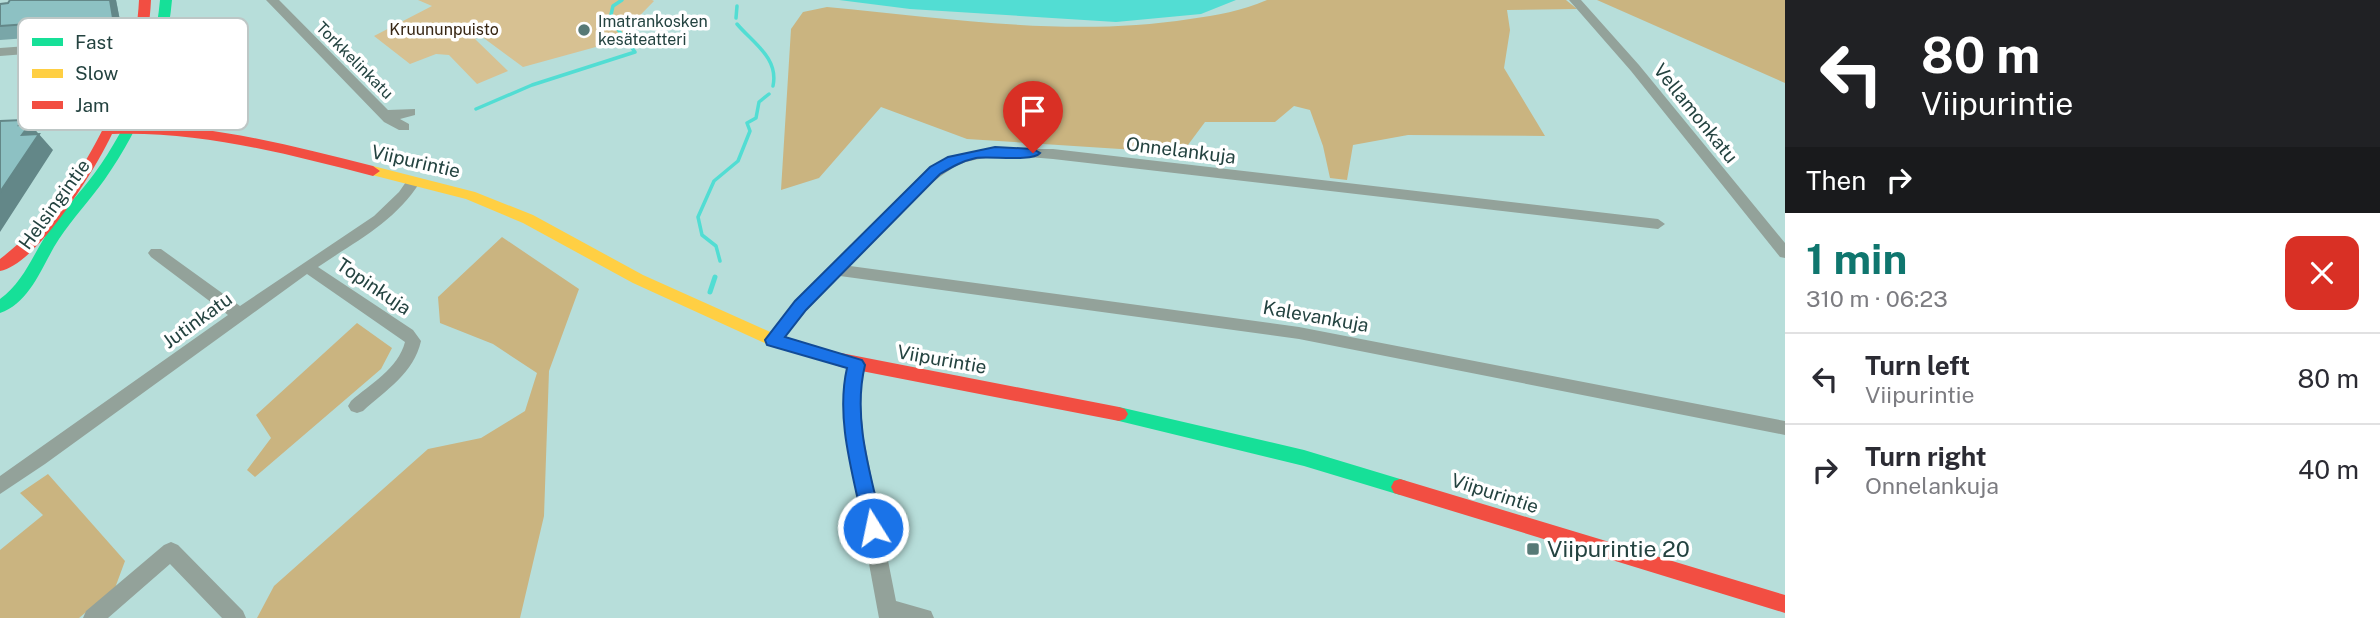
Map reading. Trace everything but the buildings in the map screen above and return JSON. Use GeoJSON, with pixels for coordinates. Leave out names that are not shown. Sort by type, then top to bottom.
{"type":"FeatureCollection","features":[{"type":"Feature","properties":{"kind":"main road","name":"Helsingintie"},"geometry":{"type":"LineString","coordinates":[[145,0],[146,18]]}},
{"type":"Feature","properties":{"kind":"main road","name":"Helsingintie"},"geometry":{"type":"LineString","coordinates":[[165,18],[166,0]]}},
{"type":"Feature","properties":{"kind":"main road","name":"Helsingintie"},"geometry":{"type":"LineString","coordinates":[[0,266],[27,249],[81,174],[107,130]]}},
{"type":"Feature","properties":{"kind":"main road","name":"Helsingintie"},"geometry":{"type":"LineString","coordinates":[[0,307],[25,289],[39,256],[104,170],[129,130]]}},
{"type":"Feature","properties":{"kind":"main road","name":"Viipurintie"},"geometry":{"type":"LineString","coordinates":[[192,130],[278,147],[498,205],[638,279],[773,340],[856,365],[1104,410],[1304,458],[1785,604]]}},
{"type":"Feature","properties":{"kind":"main road"},"geometry":{"type":"LineString","coordinates":[[0,266],[18,265],[29,271],[30,276]]}},
{"type":"Feature","properties":{"kind":"street","name":"Torkkelinkatu"},"geometry":{"type":"LineString","coordinates":[[272,0],[385,114],[404,127]]}},
{"type":"Feature","properties":{"kind":"street","name":"Vellamonkatu"},"geometry":{"type":"LineString","coordinates":[[1574,0],[1635,68],[1785,253]]}},
{"type":"Feature","properties":{"kind":"street"},"geometry":{"type":"LineString","coordinates":[[0,52],[18,51]]}},
{"type":"Feature","properties":{"kind":"street","name":"Torkkelinkatu"},"geometry":{"type":"LineString","coordinates":[[385,114],[401,115],[410,112]]}},
{"type":"Feature","properties":{"kind":"street","name":"Onnelankuja"},"geometry":{"type":"LineString","coordinates":[[773,340],[787,321],[835,270],[935,171],[953,160],[995,152],[1053,154],[1658,224]]}},
{"type":"Feature","properties":{"kind":"street","name":"Jutinkatu"},"geometry":{"type":"LineString","coordinates":[[0,486],[307,267],[375,222],[402,199],[413,182]]}},
{"type":"Feature","properties":{"kind":"street"},"geometry":{"type":"LineString","coordinates":[[156,253],[240,315]]}},
{"type":"Feature","properties":{"kind":"street","name":"Topinkuja"},"geometry":{"type":"LineString","coordinates":[[307,267],[407,334],[413,341],[406,362],[357,406]]}},
{"type":"Feature","properties":{"kind":"street","name":"Kalevankuja"},"geometry":{"type":"LineString","coordinates":[[835,270],[1299,333],[1785,428]]}},
{"type":"Feature","properties":{"kind":"street"},"geometry":{"type":"LineString","coordinates":[[856,365],[850,390],[855,439],[889,613],[924,618]]}},
{"type":"Feature","properties":{"kind":"street"},"geometry":{"type":"LineString","coordinates":[[93,618],[171,551],[236,618]]}},
{"type":"Feature","properties":{"kind":"green space","name":"Kruununpuisto"},"geometry":{"type":"Polygon","coordinates":[[[418,0],[654,1],[614,42],[523,67],[481,36],[475,39],[508,71],[477,84],[449,55],[436,54],[410,64],[374,36],[432,6],[418,0]]]}},
{"type":"Feature","properties":{"kind":"shaded area"},"geometry":{"type":"Polygon","coordinates":[[[1267,0],[1566,0],[1577,9],[1507,10],[1510,30],[1504,68],[1545,136],[1408,135],[1353,145],[1347,180],[1330,178],[1323,146],[1310,110],[1294,106],[1275,122],[1205,122],[1182,153],[967,139],[881,107],[819,178],[781,190],[791,29],[803,12],[827,7],[963,21],[1100,27],[1220,14],[1267,0]]]}},
{"type":"Feature","properties":{"kind":"shaded area"},"geometry":{"type":"Polygon","coordinates":[[[1597,0],[1785,0],[1785,83],[1597,0]]]}},
{"type":"Feature","properties":{"kind":"shaded area"},"geometry":{"type":"Polygon","coordinates":[[[502,237],[579,289],[549,371],[544,516],[520,618],[257,618],[274,586],[428,449],[481,438],[525,411],[537,373],[493,344],[440,323],[438,297],[502,237]]]}},
{"type":"Feature","properties":{"kind":"shaded area"},"geometry":{"type":"Polygon","coordinates":[[[357,323],[392,348],[381,369],[255,477],[247,470],[271,438],[256,415],[357,323]]]}},
{"type":"Feature","properties":{"kind":"shaded area"},"geometry":{"type":"Polygon","coordinates":[[[48,474],[125,561],[115,588],[79,618],[0,618],[0,550],[43,515],[20,493],[48,474]]]}},
{"type":"Feature","properties":{"kind":"water"},"geometry":{"type":"Polygon","coordinates":[[[839,0],[1236,0],[1201,14],[1116,22],[910,9],[839,0]]]}},
{"type":"Feature","properties":{"kind":"waterway"},"geometry":{"type":"LineString","coordinates":[[476,109],[532,85],[635,52],[610,19],[613,6],[622,0]]}},
{"type":"Feature","properties":{"kind":"waterway"},"geometry":{"type":"LineString","coordinates":[[736,18],[737,6]]}},
{"type":"Feature","properties":{"kind":"waterway"},"geometry":{"type":"LineString","coordinates":[[737,24],[768,59],[774,76],[773,86]]}},
{"type":"Feature","properties":{"kind":"waterway"},"geometry":{"type":"LineString","coordinates":[[720,261],[716,246],[702,235],[698,217],[714,181],[738,161],[750,131],[747,123],[756,118],[759,102],[769,94]]}},
{"type":"Feature","properties":{"kind":"waterway"},"geometry":{"type":"LineString","coordinates":[[710,292],[715,277]]}},
{"type":"Feature","properties":{"kind":"traffic: fast"},"geometry":{"type":"LineString","coordinates":[[164,18],[166,0]]}},
{"type":"Feature","properties":{"kind":"traffic: fast"},"geometry":{"type":"LineString","coordinates":[[0,307],[25,283],[53,236],[99,177],[128,130]]}},
{"type":"Feature","properties":{"kind":"traffic: fast"},"geometry":{"type":"LineString","coordinates":[[1119,414],[1304,458],[1400,487]]}},
{"type":"Feature","properties":{"kind":"traffic: slow"},"geometry":{"type":"LineString","coordinates":[[373,171],[470,195],[528,219],[638,279],[773,340],[841,360]]}},
{"type":"Feature","properties":{"kind":"traffic: jam"},"geometry":{"type":"LineString","coordinates":[[144,18],[145,0]]}},
{"type":"Feature","properties":{"kind":"traffic: jam"},"geometry":{"type":"LineString","coordinates":[[1,266],[25,248],[50,220],[76,185],[107,130]]}},
{"type":"Feature","properties":{"kind":"traffic: jam"},"geometry":{"type":"LineString","coordinates":[[175,130],[241,140],[373,171]]}},
{"type":"Feature","properties":{"kind":"traffic: jam"},"geometry":{"type":"LineString","coordinates":[[841,360],[1119,414]]}},
{"type":"Feature","properties":{"kind":"traffic: jam"},"geometry":{"type":"LineString","coordinates":[[1400,487],[1785,604]]}},
{"type":"Feature","properties":{"kind":"place","name":"Imatrankosken kesäteatteri"},"geometry":{"type":"Point","coordinates":[584,30]}},
{"type":"Feature","properties":{"kind":"place","name":"Viipurintie 20"},"geometry":{"type":"Point","coordinates":[1533,549]}},
{"type":"Feature","properties":{"kind":"route"},"geometry":{"type":"LineString","coordinates":[[873,528],[855,439],[850,390],[856,365],[773,340],[801,306],[935,171],[953,160],[973,154],[1033,153]]}}]}
